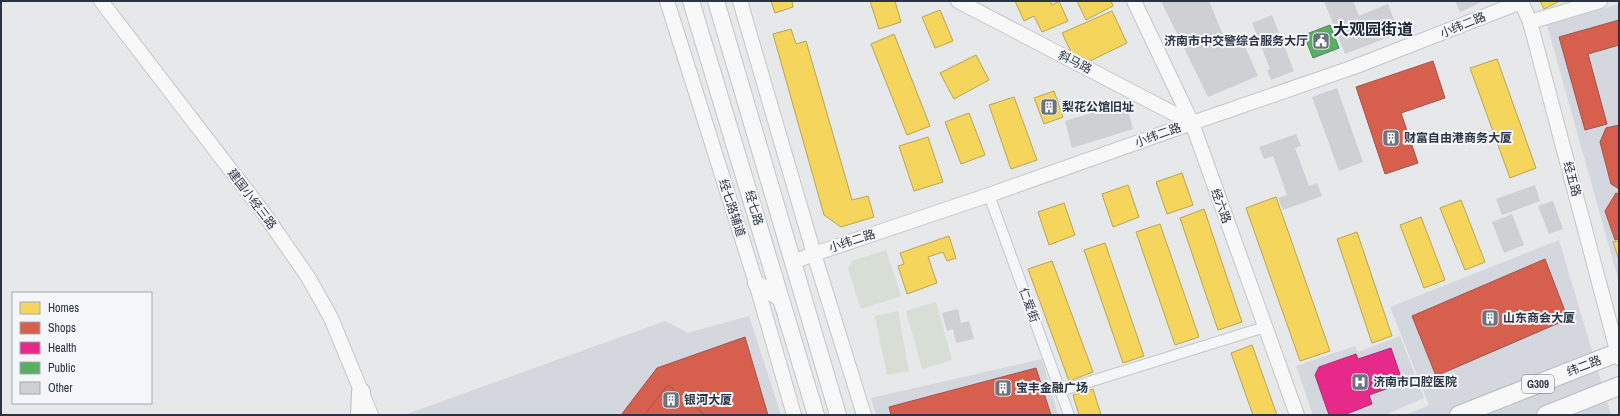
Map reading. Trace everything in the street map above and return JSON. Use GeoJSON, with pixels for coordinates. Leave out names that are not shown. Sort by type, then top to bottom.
{"type":"FeatureCollection","features":[{"type":"Feature","properties":{"kind":"highway","name":"纬二路"},"geometry":{"type":"LineString","coordinates":[[1459,415],[1619,354]]}},
{"type":"Feature","properties":{"kind":"highway","name":"G309"},"geometry":{"type":"LineString","coordinates":[[1546,415],[1619,386]]}},
{"type":"Feature","properties":{"kind":"highway"},"geometry":{"type":"LineString","coordinates":[[360,415],[361,392]]}},
{"type":"Feature","properties":{"kind":"main road","name":"经七路"},"geometry":{"type":"LineString","coordinates":[[691,1],[816,415]]}},
{"type":"Feature","properties":{"kind":"main road","name":"经七路"},"geometry":{"type":"LineString","coordinates":[[716,1],[838,415]]}},
{"type":"Feature","properties":{"kind":"main road"},"geometry":{"type":"LineString","coordinates":[[756,283],[780,298]]}},
{"type":"Feature","properties":{"kind":"street","name":"建国小经三路"},"geometry":{"type":"LineString","coordinates":[[101,1],[262,212],[308,277],[332,318],[371,415]]}},
{"type":"Feature","properties":{"kind":"street","name":"经七路辅道"},"geometry":{"type":"LineString","coordinates":[[667,1],[756,283],[794,415]]}},
{"type":"Feature","properties":{"kind":"street"},"geometry":{"type":"LineString","coordinates":[[740,1],[814,254],[864,415]]}},
{"type":"Feature","properties":{"kind":"street","name":"斜马路"},"geometry":{"type":"LineString","coordinates":[[958,1],[1192,122]]}},
{"type":"Feature","properties":{"kind":"street","name":"经六路"},"geometry":{"type":"LineString","coordinates":[[1134,1],[1192,122],[1297,415]]}},
{"type":"Feature","properties":{"kind":"street","name":"小纬二路"},"geometry":{"type":"LineString","coordinates":[[793,262],[989,195],[1192,122],[1354,67],[1521,1]]}},
{"type":"Feature","properties":{"kind":"street","name":"经五路"},"geometry":{"type":"LineString","coordinates":[[1521,1],[1530,22],[1619,354]]}},
{"type":"Feature","properties":{"kind":"street"},"geometry":{"type":"LineString","coordinates":[[1530,22],[1600,1]]}},
{"type":"Feature","properties":{"kind":"street","name":"仁爱街"},"geometry":{"type":"LineString","coordinates":[[989,195],[1069,415]]}},
{"type":"Feature","properties":{"kind":"street"},"geometry":{"type":"LineString","coordinates":[[1060,391],[1265,327]]}},
{"type":"Feature","properties":{"kind":"shaded area"},"geometry":{"type":"Polygon","coordinates":[[[1619,4],[1619,282],[1547,25],[1619,4]]]}},
{"type":"Feature","properties":{"kind":"shaded area"},"geometry":{"type":"Polygon","coordinates":[[[1559,240],[1611,415],[1406,415],[1429,405],[1390,307],[1559,240]]]}},
{"type":"Feature","properties":{"kind":"shaded area"},"geometry":{"type":"Polygon","coordinates":[[[886,250],[901,296],[861,309],[848,269],[852,261],[886,250]]]}},
{"type":"Feature","properties":{"kind":"shaded area"},"geometry":{"type":"Polygon","coordinates":[[[936,302],[952,360],[922,369],[906,311],[936,302]]]}},
{"type":"Feature","properties":{"kind":"shaded area"},"geometry":{"type":"Polygon","coordinates":[[[898,311],[909,371],[887,375],[875,316],[898,311]]]}},
{"type":"Feature","properties":{"kind":"shaded area"},"geometry":{"type":"Polygon","coordinates":[[[749,316],[781,415],[404,415],[665,321],[688,333],[749,316]]]}},
{"type":"Feature","properties":{"kind":"shaded area","name":"济南市口腔医院"},"geometry":{"type":"Polygon","coordinates":[[[1400,336],[1424,398],[1385,415],[1313,415],[1296,366],[1355,346],[1358,352],[1400,336]]]}},
{"type":"Feature","properties":{"kind":"shaded area","name":"宝丰金融广场"},"geometry":{"type":"Polygon","coordinates":[[[1042,359],[1058,415],[876,415],[871,398],[1042,359]]]}},
{"type":"Feature","properties":{"kind":"building: Homes"},"geometry":{"type":"Polygon","coordinates":[[[771,1],[792,1],[793,7],[775,13],[771,1]]]}},
{"type":"Feature","properties":{"kind":"building: Homes"},"geometry":{"type":"Polygon","coordinates":[[[870,1],[895,1],[901,22],[879,29],[870,1]]]}},
{"type":"Feature","properties":{"kind":"building: Homes"},"geometry":{"type":"Polygon","coordinates":[[[1015,1],[1050,1],[1052,5],[1059,1],[1068,21],[1042,32],[1034,16],[1024,21],[1015,1]]]}},
{"type":"Feature","properties":{"kind":"building: Homes"},"geometry":{"type":"Polygon","coordinates":[[[1077,1],[1111,1],[1113,6],[1086,20],[1077,1]]]}},
{"type":"Feature","properties":{"kind":"building: Homes"},"geometry":{"type":"Polygon","coordinates":[[[1540,1],[1560,1],[1544,9],[1540,1]]]}},
{"type":"Feature","properties":{"kind":"building: Homes"},"geometry":{"type":"Polygon","coordinates":[[[940,10],[953,41],[935,48],[922,17],[940,10]]]}},
{"type":"Feature","properties":{"kind":"building: Homes"},"geometry":{"type":"Polygon","coordinates":[[[1112,11],[1127,43],[1088,62],[1072,54],[1062,33],[1112,11]]]}},
{"type":"Feature","properties":{"kind":"building: Homes"},"geometry":{"type":"Polygon","coordinates":[[[791,29],[796,44],[806,41],[852,200],[868,196],[874,217],[841,227],[824,215],[773,34],[791,29]]]}},
{"type":"Feature","properties":{"kind":"building: Homes"},"geometry":{"type":"Polygon","coordinates":[[[894,34],[930,126],[907,135],[871,44],[894,34]]]}},
{"type":"Feature","properties":{"kind":"building: Homes"},"geometry":{"type":"Polygon","coordinates":[[[976,55],[989,80],[954,99],[940,73],[976,55]]]}},
{"type":"Feature","properties":{"kind":"building: Homes"},"geometry":{"type":"Polygon","coordinates":[[[1497,59],[1536,168],[1510,178],[1470,68],[1497,59]]]}},
{"type":"Feature","properties":{"kind":"building: Homes","name":"梨花公馆旧址"},"geometry":{"type":"Polygon","coordinates":[[[1054,91],[1063,117],[1044,124],[1034,98],[1054,91]]]}},
{"type":"Feature","properties":{"kind":"building: Homes"},"geometry":{"type":"Polygon","coordinates":[[[1014,97],[1037,160],[1011,169],[989,105],[1014,97]]]}},
{"type":"Feature","properties":{"kind":"building: Homes"},"geometry":{"type":"Polygon","coordinates":[[[969,113],[985,155],[961,164],[945,122],[969,113]]]}},
{"type":"Feature","properties":{"kind":"building: Homes"},"geometry":{"type":"Polygon","coordinates":[[[928,137],[943,182],[914,191],[899,146],[928,137]]]}},
{"type":"Feature","properties":{"kind":"building: Homes"},"geometry":{"type":"Polygon","coordinates":[[[1182,173],[1193,205],[1167,214],[1156,182],[1182,173]]]}},
{"type":"Feature","properties":{"kind":"building: Homes"},"geometry":{"type":"Polygon","coordinates":[[[1128,185],[1139,217],[1113,227],[1102,194],[1128,185]]]}},
{"type":"Feature","properties":{"kind":"building: Homes"},"geometry":{"type":"Polygon","coordinates":[[[1276,197],[1330,351],[1300,361],[1246,208],[1276,197]]]}},
{"type":"Feature","properties":{"kind":"building: Homes"},"geometry":{"type":"Polygon","coordinates":[[[1461,200],[1485,262],[1465,270],[1440,208],[1461,200]]]}},
{"type":"Feature","properties":{"kind":"building: Homes"},"geometry":{"type":"Polygon","coordinates":[[[1064,203],[1075,235],[1049,245],[1038,212],[1064,203]]]}},
{"type":"Feature","properties":{"kind":"building: Homes"},"geometry":{"type":"Polygon","coordinates":[[[1204,209],[1242,322],[1218,330],[1180,218],[1204,209]]]}},
{"type":"Feature","properties":{"kind":"building: Homes"},"geometry":{"type":"Polygon","coordinates":[[[1421,217],[1445,280],[1424,288],[1400,225],[1421,217]]]}},
{"type":"Feature","properties":{"kind":"building: Homes"},"geometry":{"type":"Polygon","coordinates":[[[1160,224],[1199,337],[1175,345],[1136,232],[1160,224]]]}},
{"type":"Feature","properties":{"kind":"building: Homes"},"geometry":{"type":"Polygon","coordinates":[[[1357,232],[1392,336],[1372,343],[1337,239],[1357,232]]]}},
{"type":"Feature","properties":{"kind":"building: Homes"},"geometry":{"type":"Polygon","coordinates":[[[949,236],[956,258],[947,261],[943,252],[928,257],[937,283],[907,294],[898,266],[904,264],[900,253],[949,236]]]}},
{"type":"Feature","properties":{"kind":"building: Homes"},"geometry":{"type":"Polygon","coordinates":[[[1619,241],[1619,260],[1613,242],[1619,241]]]}},
{"type":"Feature","properties":{"kind":"building: Homes"},"geometry":{"type":"Polygon","coordinates":[[[1105,243],[1144,356],[1123,363],[1084,250],[1105,243]]]}},
{"type":"Feature","properties":{"kind":"building: Homes"},"geometry":{"type":"Polygon","coordinates":[[[1052,261],[1093,372],[1069,381],[1028,269],[1052,261]]]}},
{"type":"Feature","properties":{"kind":"building: Homes"},"geometry":{"type":"Polygon","coordinates":[[[1252,345],[1277,415],[1253,415],[1231,353],[1252,345]]]}},
{"type":"Feature","properties":{"kind":"building: Homes"},"geometry":{"type":"Polygon","coordinates":[[[1093,389],[1101,415],[1079,415],[1073,395],[1093,389]]]}},
{"type":"Feature","properties":{"kind":"building: Shops"},"geometry":{"type":"Polygon","coordinates":[[[1619,20],[1619,45],[1588,54],[1607,124],[1585,130],[1559,37],[1619,20]]]}},
{"type":"Feature","properties":{"kind":"building: Shops","name":"财富自由港商务大厦"},"geometry":{"type":"Polygon","coordinates":[[[1433,61],[1445,98],[1401,113],[1418,163],[1385,174],[1356,87],[1433,61]]]}},
{"type":"Feature","properties":{"kind":"building: Shops"},"geometry":{"type":"Polygon","coordinates":[[[1619,125],[1619,189],[1611,184],[1600,142],[1606,128],[1619,125]]]}},
{"type":"Feature","properties":{"kind":"building: Shops"},"geometry":{"type":"Polygon","coordinates":[[[1616,193],[1619,194],[1619,239],[1615,240],[1605,211],[1616,193]]]}},
{"type":"Feature","properties":{"kind":"building: Shops","name":"山东商会大厦"},"geometry":{"type":"Polygon","coordinates":[[[1545,259],[1568,319],[1436,376],[1412,316],[1545,259]]]}},
{"type":"Feature","properties":{"kind":"building: Shops"},"geometry":{"type":"Polygon","coordinates":[[[745,337],[768,415],[621,415],[657,368],[745,337]]]}},
{"type":"Feature","properties":{"kind":"building: Shops","name":"宝丰金融广场"},"geometry":{"type":"Polygon","coordinates":[[[1036,368],[1051,415],[891,415],[889,407],[1036,368]]]}},
{"type":"Feature","properties":{"kind":"building: Shops","name":"银河大厦"},"geometry":{"type":"Polygon","coordinates":[[[668,385],[705,415],[644,415],[668,385]]]}},
{"type":"Feature","properties":{"kind":"building: Health"},"geometry":{"type":"Polygon","coordinates":[[[1391,348],[1403,383],[1369,395],[1372,404],[1344,415],[1329,415],[1315,375],[1319,367],[1356,354],[1358,359],[1391,348]]]}},
{"type":"Feature","properties":{"kind":"building: Public","name":"济南市中交警综合服务大厅"},"geometry":{"type":"Polygon","coordinates":[[[1330,25],[1339,48],[1313,58],[1304,35],[1330,25]]]}},
{"type":"Feature","properties":{"kind":"building: Other"},"geometry":{"type":"Polygon","coordinates":[[[1161,1],[1209,1],[1228,47],[1242,40],[1258,76],[1208,97],[1161,1]]]}},
{"type":"Feature","properties":{"kind":"building: Other"},"geometry":{"type":"Polygon","coordinates":[[[1324,1],[1353,1],[1359,16],[1388,4],[1399,33],[1345,54],[1324,1]]]}},
{"type":"Feature","properties":{"kind":"building: Other"},"geometry":{"type":"Polygon","coordinates":[[[1455,1],[1484,1],[1460,12],[1455,1]]]}},
{"type":"Feature","properties":{"kind":"building: Other"},"geometry":{"type":"Polygon","coordinates":[[[1272,15],[1294,71],[1271,80],[1267,70],[1270,69],[1252,23],[1272,15]]]}},
{"type":"Feature","properties":{"kind":"building: Other"},"geometry":{"type":"Polygon","coordinates":[[[1337,88],[1363,162],[1339,171],[1312,97],[1337,88]]]}},
{"type":"Feature","properties":{"kind":"building: Other"},"geometry":{"type":"Polygon","coordinates":[[[1114,106],[1129,113],[1133,129],[1072,148],[1065,121],[1114,106]]]}},
{"type":"Feature","properties":{"kind":"building: Other"},"geometry":{"type":"Polygon","coordinates":[[[1296,134],[1301,146],[1295,148],[1309,186],[1317,183],[1322,196],[1283,210],[1278,198],[1287,195],[1273,156],[1264,159],[1259,147],[1296,134]]]}},
{"type":"Feature","properties":{"kind":"building: Other"},"geometry":{"type":"Polygon","coordinates":[[[1535,185],[1540,201],[1502,215],[1496,199],[1535,185]]]}},
{"type":"Feature","properties":{"kind":"building: Other"},"geometry":{"type":"Polygon","coordinates":[[[1553,201],[1563,229],[1549,234],[1538,206],[1553,201]]]}},
{"type":"Feature","properties":{"kind":"building: Other"},"geometry":{"type":"Polygon","coordinates":[[[1512,214],[1524,245],[1504,253],[1492,222],[1512,214]]]}},
{"type":"Feature","properties":{"kind":"building: Other"},"geometry":{"type":"Polygon","coordinates":[[[958,309],[961,323],[969,321],[974,339],[956,343],[953,329],[947,331],[942,313],[958,309]]]}},
{"type":"Feature","properties":{"kind":"place","name":"济南市中交警综合服务大厅"},"geometry":{"type":"Point","coordinates":[1321,41]}},
{"type":"Feature","properties":{"kind":"place","name":"梨花公馆旧址"},"geometry":{"type":"Point","coordinates":[1049,107]}},
{"type":"Feature","properties":{"kind":"place","name":"财富自由港商务大厦"},"geometry":{"type":"Point","coordinates":[1391,138]}},
{"type":"Feature","properties":{"kind":"place","name":"山东商会大厦"},"geometry":{"type":"Point","coordinates":[1490,318]}},
{"type":"Feature","properties":{"kind":"place","name":"济南市口腔医院"},"geometry":{"type":"Point","coordinates":[1360,382]}},
{"type":"Feature","properties":{"kind":"place","name":"宝丰金融广场"},"geometry":{"type":"Point","coordinates":[1003,388]}},
{"type":"Feature","properties":{"kind":"place","name":"银河大厦"},"geometry":{"type":"Point","coordinates":[671,400]}},
{"type":"Feature","properties":{"kind":"district","name":"大观园街道"},"geometry":{"type":"Point","coordinates":[1373,29]}}]}
